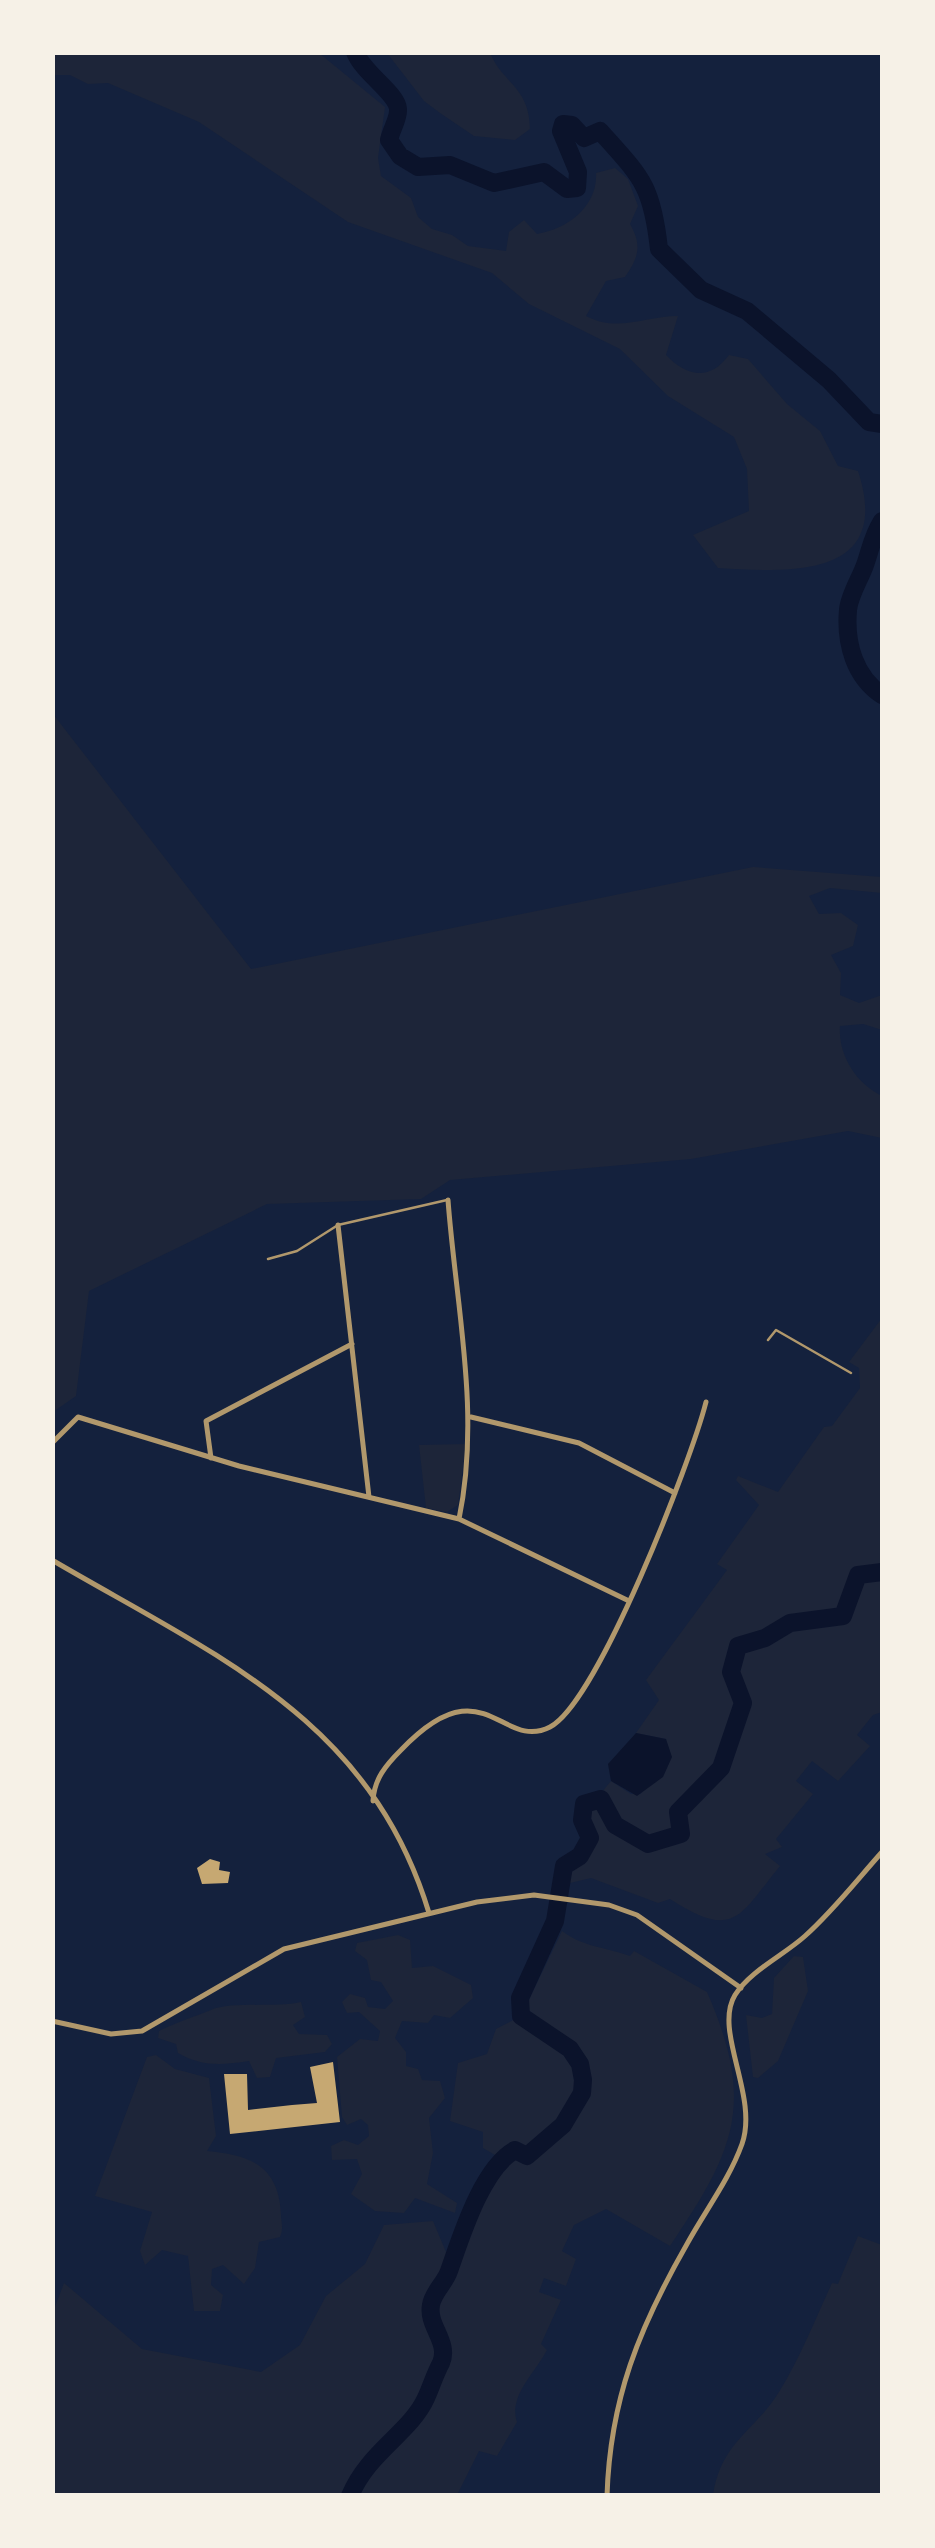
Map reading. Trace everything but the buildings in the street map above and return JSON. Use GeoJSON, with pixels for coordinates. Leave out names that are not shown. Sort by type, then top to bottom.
{"type":"FeatureCollection","features":[{"type":"Feature","properties":{"kind":"street"},"geometry":{"type":"LineString","coordinates":[[448,1200],[471,1417],[470,1461],[459,1519]]}},
{"type":"Feature","properties":{"kind":"street"},"geometry":{"type":"LineString","coordinates":[[338,1225],[369,1497]]}},
{"type":"Feature","properties":{"kind":"street"},"geometry":{"type":"LineString","coordinates":[[210,1458],[206,1421],[352,1344]]}},
{"type":"Feature","properties":{"kind":"street"},"geometry":{"type":"LineString","coordinates":[[373,1801],[374,1784],[390,1762],[442,1714],[473,1710],[534,1730],[555,1724],[583,1691],[603,1657],[675,1493],[706,1402]]}},
{"type":"Feature","properties":{"kind":"street"},"geometry":{"type":"LineString","coordinates":[[52,1443],[78,1417],[210,1458],[459,1519],[627,1600]]}},
{"type":"Feature","properties":{"kind":"street"},"geometry":{"type":"LineString","coordinates":[[471,1417],[579,1443],[675,1493]]}},
{"type":"Feature","properties":{"kind":"street"},"geometry":{"type":"LineString","coordinates":[[52,1560],[235,1666],[295,1708],[329,1742],[404,1843],[430,1913]]}},
{"type":"Feature","properties":{"kind":"street"},"geometry":{"type":"LineString","coordinates":[[607,2496],[618,2398],[665,2285],[727,2176],[744,2136],[748,2104],[730,2020],[732,2003],[741,1988],[805,1936],[882,1852]]}},
{"type":"Feature","properties":{"kind":"street"},"geometry":{"type":"LineString","coordinates":[[52,2022],[111,2034],[142,2031],[284,1949],[508,1896],[575,1898],[637,1915],[741,1988]]}},
{"type":"Feature","properties":{"kind":"lane"},"geometry":{"type":"LineString","coordinates":[[268,1259],[298,1251],[338,1225],[448,1200]]}},
{"type":"Feature","properties":{"kind":"lane"},"geometry":{"type":"LineString","coordinates":[[768,1340],[776,1330],[851,1373]]}},
{"type":"Feature","properties":{"kind":"shaded area"},"geometry":{"type":"Polygon","coordinates":[[[52,53],[319,53],[385,107],[378,158],[381,176],[411,198],[418,217],[432,229],[452,235],[468,246],[506,251],[509,232],[524,220],[537,234],[560,227],[579,214],[592,196],[596,173],[615,168],[628,179],[638,206],[630,224],[637,251],[625,277],[606,281],[586,316],[621,323],[678,316],[666,355],[690,372],[714,369],[729,355],[748,359],[787,404],[820,431],[838,466],[858,471],[865,507],[861,533],[848,551],[828,562],[774,570],[718,568],[693,535],[749,511],[747,469],[734,437],[668,396],[620,349],[529,304],[492,273],[348,222],[199,122],[108,83],[88,84],[70,75],[53,75],[52,53]]]}},
{"type":"Feature","properties":{"kind":"shaded area"},"geometry":{"type":"Polygon","coordinates":[[[387,53],[490,53],[521,94],[530,129],[515,140],[474,136],[424,101],[387,53]]]}},
{"type":"Feature","properties":{"kind":"shaded area"},"geometry":{"type":"Polygon","coordinates":[[[53,714],[251,969],[753,867],[882,877],[882,893],[830,888],[809,896],[819,914],[841,913],[858,925],[853,946],[831,955],[841,973],[840,995],[859,1003],[882,995],[882,1030],[863,1024],[840,1026],[840,1037],[850,1067],[864,1084],[882,1096],[882,1138],[848,1131],[691,1159],[450,1180],[421,1199],[267,1204],[89,1291],[76,1396],[53,1412],[53,714]]]}},
{"type":"Feature","properties":{"kind":"shaded area"},"geometry":{"type":"Polygon","coordinates":[[[882,1318],[882,1712],[873,1715],[857,1735],[870,1746],[838,1781],[812,1761],[796,1781],[813,1794],[776,1839],[782,1847],[765,1854],[780,1866],[734,1917],[709,1919],[670,1899],[658,1903],[591,1878],[566,1884],[569,1868],[582,1862],[594,1840],[586,1817],[588,1809],[611,1781],[631,1794],[640,1794],[665,1765],[666,1739],[636,1733],[659,1700],[646,1680],[727,1570],[717,1564],[759,1505],[736,1480],[738,1476],[778,1492],[824,1427],[832,1426],[860,1388],[859,1368],[849,1362],[882,1318]]]}},
{"type":"Feature","properties":{"kind":"shaded area"},"geometry":{"type":"Polygon","coordinates":[[[466,1444],[458,1505],[447,1512],[426,1508],[419,1445],[466,1444]]]}},
{"type":"Feature","properties":{"kind":"shaded area"},"geometry":{"type":"Polygon","coordinates":[[[636,1733],[666,1739],[672,1757],[663,1777],[637,1796],[611,1781],[608,1764],[636,1733]]]}},
{"type":"Feature","properties":{"kind":"shaded area"},"geometry":{"type":"Polygon","coordinates":[[[562,1931],[586,1944],[630,1956],[634,1951],[707,1992],[731,2065],[731,2125],[710,2182],[670,2246],[606,2209],[574,2225],[562,2251],[576,2259],[566,2286],[544,2278],[539,2292],[561,2300],[541,2344],[547,2350],[516,2403],[517,2422],[497,2456],[479,2451],[458,2493],[463,2495],[53,2495],[53,2312],[64,2283],[142,2349],[261,2372],[300,2345],[326,2296],[365,2264],[384,2225],[433,2221],[446,2252],[495,2155],[483,2148],[483,2132],[450,2121],[458,2063],[487,2054],[496,2029],[521,2016],[562,1931]]]}},
{"type":"Feature","properties":{"kind":"shaded area"},"geometry":{"type":"Polygon","coordinates":[[[398,1935],[410,1940],[412,1968],[433,1966],[471,1985],[473,1998],[450,2018],[434,2015],[428,2023],[402,2021],[395,2038],[406,2052],[406,2066],[418,2069],[422,2080],[440,2081],[445,2098],[429,2118],[433,2153],[427,2184],[457,2203],[455,2213],[415,2198],[404,2213],[375,2211],[351,2194],[362,2174],[357,2159],[332,2160],[331,2146],[344,2140],[358,2145],[369,2136],[368,2125],[361,2119],[347,2125],[342,2117],[337,2057],[360,2039],[378,2041],[380,2031],[359,2012],[347,2013],[342,2002],[350,1994],[365,1998],[368,2007],[385,2009],[393,2001],[381,1982],[371,1980],[367,1960],[355,1951],[357,1943],[398,1935]]]}},
{"type":"Feature","properties":{"kind":"shaded area"},"geometry":{"type":"Polygon","coordinates":[[[794,1956],[803,1957],[808,1991],[778,2061],[758,2078],[753,2077],[746,2015],[762,2018],[772,2014],[774,1978],[794,1956]]]}},
{"type":"Feature","properties":{"kind":"shaded area"},"geometry":{"type":"Polygon","coordinates":[[[301,2002],[305,2017],[293,2025],[299,2034],[327,2035],[332,2044],[325,2052],[276,2058],[270,2077],[257,2078],[249,2061],[195,2061],[178,2053],[176,2044],[158,2038],[159,2031],[220,2007],[301,2002]]]}},
{"type":"Feature","properties":{"kind":"shaded area"},"geometry":{"type":"Polygon","coordinates":[[[156,2055],[175,2069],[209,2078],[216,2136],[207,2151],[237,2156],[260,2166],[275,2185],[279,2198],[280,2237],[259,2242],[255,2268],[244,2284],[223,2265],[212,2269],[211,2285],[223,2295],[220,2311],[194,2311],[188,2256],[162,2250],[145,2265],[140,2251],[152,2212],[95,2196],[147,2057],[156,2055]]]}},
{"type":"Feature","properties":{"kind":"shaded area"},"geometry":{"type":"Polygon","coordinates":[[[858,2236],[882,2245],[882,2495],[713,2495],[723,2462],[787,2379],[832,2283],[838,2284],[858,2236]]]}},
{"type":"Feature","properties":{"kind":"waterway"},"geometry":{"type":"LineString","coordinates":[[355,52],[396,103],[397,116],[389,140],[400,156],[418,167],[450,165],[494,183],[544,172],[567,189],[577,188],[578,172],[561,131],[563,124],[572,125],[584,138],[600,131],[643,184],[653,210],[659,249],[701,290],[747,311],[829,380],[869,422],[882,424]]}},
{"type":"Feature","properties":{"kind":"waterway"},"geometry":{"type":"LineString","coordinates":[[882,521],[850,599],[847,623],[854,659],[865,679],[882,695]]}},
{"type":"Feature","properties":{"kind":"waterway"},"geometry":{"type":"LineString","coordinates":[[350,2496],[367,2467],[410,2422],[428,2394],[443,2355],[432,2320],[432,2300],[447,2275],[483,2187],[503,2159],[515,2150],[527,2156],[563,2125],[582,2093],[580,2064],[570,2049],[521,2016],[520,1998],[555,1921],[564,1866],[580,1856],[590,1838],[582,1820],[584,1804],[601,1799],[615,1825],[648,1844],[681,1834],[678,1812],[721,1768],[743,1703],[731,1672],[738,1646],[765,1638],[790,1623],[843,1616],[858,1575],[882,1572]]}}]}
